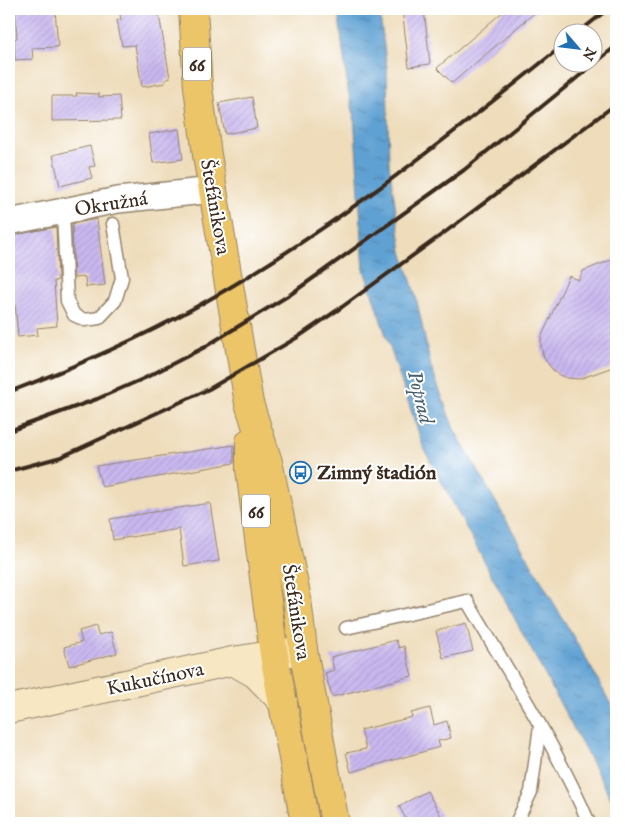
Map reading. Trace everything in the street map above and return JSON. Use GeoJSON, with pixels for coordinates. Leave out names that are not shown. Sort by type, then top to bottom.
{"type":"FeatureCollection","features":[{"type":"Feature","properties":{"kind":"main road","name":"Štefánikova"},"geometry":{"type":"LineString","coordinates":[[193,9],[198,87],[207,154],[249,403],[250,469],[274,655],[306,823]]}},
{"type":"Feature","properties":{"kind":"main road","name":"Štefánikova"},"geometry":{"type":"LineString","coordinates":[[249,403],[268,462],[285,540],[297,599],[303,650],[335,823]]}},
{"type":"Feature","properties":{"kind":"street","name":"Okružná"},"geometry":{"type":"LineString","coordinates":[[9,222],[118,200],[214,190]]}},
{"type":"Feature","properties":{"kind":"street"},"geometry":{"type":"LineString","coordinates":[[269,618],[256,641],[233,661],[256,674],[283,702]]}},
{"type":"Feature","properties":{"kind":"street","name":"Kukučínova"},"geometry":{"type":"LineString","coordinates":[[9,709],[233,661],[303,650]]}},
{"type":"Feature","properties":{"kind":"lane"},"geometry":{"type":"LineString","coordinates":[[63,211],[67,301],[74,315],[86,320],[99,318],[115,301],[122,278],[113,224]]}},
{"type":"Feature","properties":{"kind":"lane"},"geometry":{"type":"LineString","coordinates":[[346,628],[467,601],[540,726],[576,792],[589,823]]}},
{"type":"Feature","properties":{"kind":"lane"},"geometry":{"type":"LineString","coordinates":[[516,823],[531,792],[540,726]]}},
{"type":"Feature","properties":{"kind":"water","name":"Poprad"},"geometry":{"type":"Polygon","coordinates":[[[338,9],[379,9],[387,68],[389,164],[402,251],[416,297],[431,367],[454,429],[616,714],[616,808],[424,449],[364,270],[354,114],[348,91],[338,9]]]}},
{"type":"Feature","properties":{"kind":"building"},"geometry":{"type":"Polygon","coordinates":[[[15,9],[55,9],[58,47],[32,48],[33,59],[15,60],[14,39],[17,38],[15,9]]]}},
{"type":"Feature","properties":{"kind":"building"},"geometry":{"type":"Polygon","coordinates":[[[119,9],[158,9],[170,78],[165,80],[165,83],[142,87],[135,45],[122,46],[117,20],[121,20],[119,9]]]}},
{"type":"Feature","properties":{"kind":"building"},"geometry":{"type":"Polygon","coordinates":[[[402,9],[424,9],[430,64],[409,67],[402,9]]]}},
{"type":"Feature","properties":{"kind":"building"},"geometry":{"type":"Polygon","coordinates":[[[506,9],[539,9],[452,83],[437,68],[506,9]]]}},
{"type":"Feature","properties":{"kind":"building"},"geometry":{"type":"Polygon","coordinates":[[[76,93],[99,94],[99,97],[119,96],[121,120],[52,121],[52,96],[77,96],[76,93]]]}},
{"type":"Feature","properties":{"kind":"building"},"geometry":{"type":"Polygon","coordinates":[[[252,97],[257,128],[225,134],[219,103],[252,97]]]}},
{"type":"Feature","properties":{"kind":"building"},"geometry":{"type":"Polygon","coordinates":[[[179,129],[183,159],[153,163],[149,134],[179,129]]]}},
{"type":"Feature","properties":{"kind":"building"},"geometry":{"type":"Polygon","coordinates":[[[90,146],[95,166],[89,167],[92,178],[60,186],[53,155],[90,146]]]}},
{"type":"Feature","properties":{"kind":"building"},"geometry":{"type":"Polygon","coordinates":[[[97,219],[105,285],[86,287],[85,277],[74,278],[72,224],[97,219]]]}},
{"type":"Feature","properties":{"kind":"building"},"geometry":{"type":"Polygon","coordinates":[[[56,227],[58,280],[54,281],[57,326],[37,328],[38,335],[18,337],[9,236],[56,227]]]}},
{"type":"Feature","properties":{"kind":"building"},"geometry":{"type":"Polygon","coordinates":[[[616,258],[616,366],[579,379],[559,375],[544,358],[541,338],[569,276],[579,280],[583,271],[616,258]]]}},
{"type":"Feature","properties":{"kind":"building"},"geometry":{"type":"Polygon","coordinates":[[[234,445],[234,463],[102,487],[96,466],[234,445]]]}},
{"type":"Feature","properties":{"kind":"building"},"geometry":{"type":"Polygon","coordinates":[[[210,503],[219,561],[184,566],[179,529],[113,540],[110,519],[210,503]]]}},
{"type":"Feature","properties":{"kind":"building"},"geometry":{"type":"Polygon","coordinates":[[[466,623],[473,651],[443,658],[436,631],[466,623]]]}},
{"type":"Feature","properties":{"kind":"building"},"geometry":{"type":"Polygon","coordinates":[[[96,626],[98,635],[111,632],[117,653],[69,666],[64,647],[82,642],[79,631],[96,626]]]}},
{"type":"Feature","properties":{"kind":"building"},"geometry":{"type":"Polygon","coordinates":[[[396,640],[399,648],[404,646],[412,676],[332,697],[325,673],[334,670],[331,657],[396,640]]]}},
{"type":"Feature","properties":{"kind":"building"},"geometry":{"type":"Polygon","coordinates":[[[430,708],[434,725],[447,721],[451,738],[438,741],[440,747],[351,772],[346,753],[366,749],[361,730],[412,717],[411,713],[430,708]]]}},
{"type":"Feature","properties":{"kind":"building"},"geometry":{"type":"Polygon","coordinates":[[[427,791],[442,818],[432,823],[408,823],[399,806],[427,791]]]}},
{"type":"Feature","properties":{"kind":"railway"},"geometry":{"type":"LineString","coordinates":[[592,22],[608,9]]}},
{"type":"Feature","properties":{"kind":"railway"},"geometry":{"type":"LineString","coordinates":[[9,431],[97,399],[145,378],[203,348],[291,294],[464,170],[616,46]]}},
{"type":"Feature","properties":{"kind":"railway"},"geometry":{"type":"LineString","coordinates":[[9,392],[80,364],[126,343],[172,320],[243,280],[338,218],[384,185],[552,54]]}},
{"type":"Feature","properties":{"kind":"railway"},"geometry":{"type":"LineString","coordinates":[[9,471],[61,457],[209,389],[298,337],[448,230],[616,104]]}},
{"type":"Feature","properties":{"kind":"place","name":"Zimný štadión"},"geometry":{"type":"Point","coordinates":[301,472]}}]}
